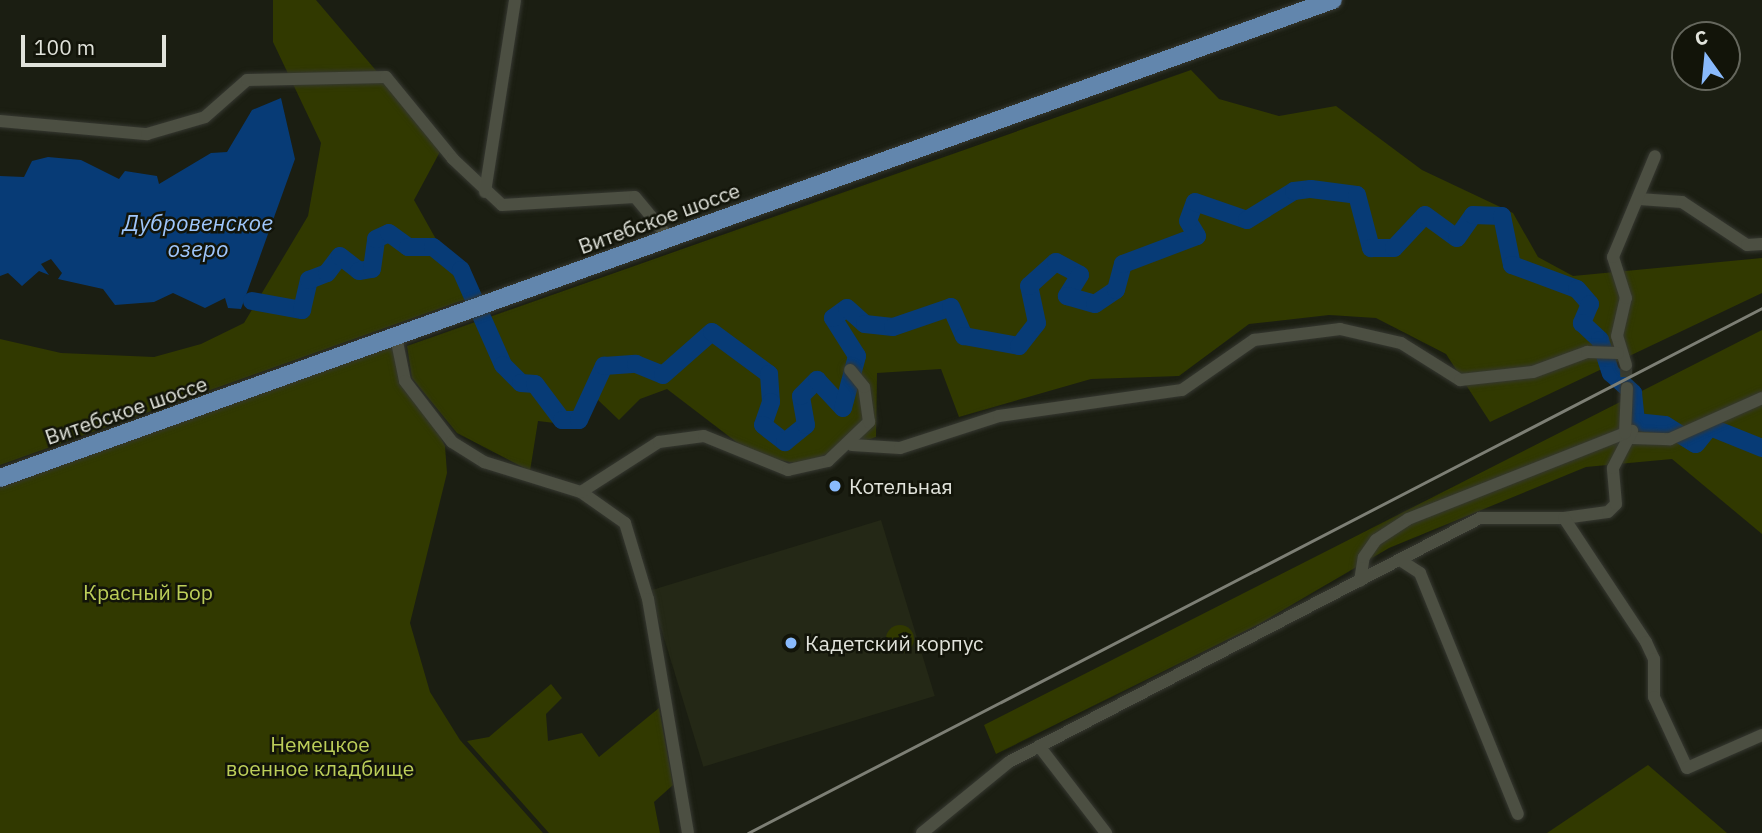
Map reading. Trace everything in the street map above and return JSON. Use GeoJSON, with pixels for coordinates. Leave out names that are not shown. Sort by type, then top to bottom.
{"type":"FeatureCollection","features":[{"type":"Feature","properties":{"kind":"main road","name":"Витебское шоссе"},"geometry":{"type":"LineString","coordinates":[[0,478],[1333,0]]}},
{"type":"Feature","properties":{"kind":"street"},"geometry":{"type":"LineString","coordinates":[[485,192],[515,0]]}},
{"type":"Feature","properties":{"kind":"street"},"geometry":{"type":"LineString","coordinates":[[0,121],[147,134],[205,117],[247,80],[386,77],[485,192],[502,205],[635,197],[670,239]]}},
{"type":"Feature","properties":{"kind":"street"},"geometry":{"type":"LineString","coordinates":[[1626,365],[1618,353],[1626,298],[1613,257],[1655,156]]}},
{"type":"Feature","properties":{"kind":"street"},"geometry":{"type":"LineString","coordinates":[[1639,199],[1682,202],[1747,245],[1762,244]]}},
{"type":"Feature","properties":{"kind":"street"},"geometry":{"type":"LineString","coordinates":[[852,445],[900,448],[999,416],[1182,390],[1254,340],[1340,329],[1401,343],[1460,380],[1534,372],[1587,352],[1618,353]]}},
{"type":"Feature","properties":{"kind":"street"},"geometry":{"type":"LineString","coordinates":[[396,337],[405,380],[452,442],[484,462],[581,492],[625,523],[648,599],[688,833]]}},
{"type":"Feature","properties":{"kind":"street"},"geometry":{"type":"LineString","coordinates":[[581,492],[659,442],[704,436],[788,470],[828,461],[852,445],[869,422],[864,387],[850,370]]}},
{"type":"Feature","properties":{"kind":"street"},"geometry":{"type":"LineString","coordinates":[[1360,581],[1363,557],[1376,540],[1408,519],[1611,443],[1625,433],[1627,388]]}},
{"type":"Feature","properties":{"kind":"street"},"geometry":{"type":"LineString","coordinates":[[922,833],[1009,762],[1480,518],[1564,518],[1608,512],[1616,504],[1617,453],[1632,438],[1670,439],[1762,398]]}},
{"type":"Feature","properties":{"kind":"street"},"geometry":{"type":"LineString","coordinates":[[1626,416],[1632,438]]}},
{"type":"Feature","properties":{"kind":"street"},"geometry":{"type":"LineString","coordinates":[[1564,518],[1654,659],[1654,697],[1681,761],[1700,767],[1760,741]]}},
{"type":"Feature","properties":{"kind":"street"},"geometry":{"type":"LineString","coordinates":[[1401,559],[1420,573],[1518,814]]}},
{"type":"Feature","properties":{"kind":"street"},"geometry":{"type":"LineString","coordinates":[[1039,746],[1106,833]]}},
{"type":"Feature","properties":{"kind":"shaded area","name":"Кадетский корпус"},"geometry":{"type":"Polygon","coordinates":[[[881,520],[935,696],[703,767],[650,591],[881,520]]]}},
{"type":"Feature","properties":{"kind":"green space"},"geometry":{"type":"Polygon","coordinates":[[[273,0],[316,0],[442,148],[414,200],[469,298],[0,465],[0,339],[61,353],[154,357],[201,344],[244,323],[308,216],[321,143],[273,42],[273,0]]]}},
{"type":"Feature","properties":{"kind":"green space"},"geometry":{"type":"Polygon","coordinates":[[[1191,70],[1219,99],[1279,116],[1336,106],[1422,170],[1513,213],[1538,257],[1573,276],[1762,258],[1762,293],[1490,422],[1446,354],[1376,318],[1329,315],[1249,324],[1179,376],[1091,379],[959,417],[941,369],[877,373],[876,437],[799,464],[752,454],[667,389],[640,399],[619,420],[598,400],[580,426],[538,421],[530,471],[457,433],[412,378],[407,346],[1191,70]]]}},
{"type":"Feature","properties":{"kind":"green space"},"geometry":{"type":"Polygon","coordinates":[[[1762,330],[1762,534],[1672,459],[1586,467],[1389,548],[1259,624],[996,754],[984,725],[1762,330]]]}},
{"type":"Feature","properties":{"kind":"green space","name":"Красный Бор"},"geometry":{"type":"Polygon","coordinates":[[[393,343],[445,446],[447,473],[410,623],[430,692],[460,740],[543,833],[0,833],[0,488],[393,343]]]}},
{"type":"Feature","properties":{"kind":"green space"},"geometry":{"type":"Polygon","coordinates":[[[900,625],[910,629],[914,639],[910,649],[900,653],[890,649],[886,639],[890,629],[900,625]]]}},
{"type":"Feature","properties":{"kind":"green space"},"geometry":{"type":"Polygon","coordinates":[[[551,684],[562,698],[546,714],[548,741],[582,733],[599,757],[659,708],[673,785],[654,802],[660,833],[549,833],[467,741],[489,737],[551,684]]]}},
{"type":"Feature","properties":{"kind":"green space"},"geometry":{"type":"Polygon","coordinates":[[[1648,765],[1727,833],[1547,833],[1648,765]]]}},
{"type":"Feature","properties":{"kind":"water","name":"Дубровенское озеро"},"geometry":{"type":"Polygon","coordinates":[[[281,98],[295,159],[241,309],[228,308],[225,298],[205,308],[173,293],[154,302],[115,305],[103,289],[58,279],[62,273],[51,259],[41,264],[49,275],[39,271],[22,286],[8,273],[0,276],[0,176],[24,177],[32,161],[48,157],[81,160],[119,179],[125,171],[157,176],[159,184],[211,153],[227,152],[252,110],[281,98]]]}},
{"type":"Feature","properties":{"kind":"waterway"},"geometry":{"type":"LineString","coordinates":[[252,301],[302,310],[309,280],[327,273],[340,256],[359,271],[372,269],[376,239],[389,233],[408,247],[433,247],[461,270],[503,365],[521,383],[535,384],[562,420],[579,420],[604,366],[636,364],[663,375],[712,332],[769,374],[771,402],[763,425],[785,442],[806,425],[801,396],[817,380],[843,408],[857,356],[833,318],[847,308],[865,324],[893,327],[951,307],[964,336],[1019,346],[1037,323],[1029,286],[1056,262],[1080,275],[1067,296],[1095,304],[1116,290],[1123,264],[1197,236],[1188,221],[1195,202],[1247,220],[1294,191],[1311,189],[1357,195],[1371,248],[1394,248],[1425,215],[1457,238],[1473,215],[1502,216],[1512,265],[1577,289],[1590,304],[1582,323],[1600,340],[1611,373],[1633,393],[1636,422],[1665,425],[1696,444],[1710,427],[1762,448]]}},
{"type":"Feature","properties":{"kind":"tunnel"},"geometry":{"type":"LineString","coordinates":[[1626,365],[1627,388]]}},
{"type":"Feature","properties":{"kind":"railway"},"geometry":{"type":"LineString","coordinates":[[748,833],[1762,308]]}},
{"type":"Feature","properties":{"kind":"place","name":"Котельная"},"geometry":{"type":"Point","coordinates":[835,486]}},
{"type":"Feature","properties":{"kind":"place","name":"Кадетский корпус"},"geometry":{"type":"Point","coordinates":[791,643]}},
{"type":"Feature","properties":{"kind":"park label","name":"Немецкое военное кладбище"},"geometry":{"type":"Point","coordinates":[320,756]}}]}
